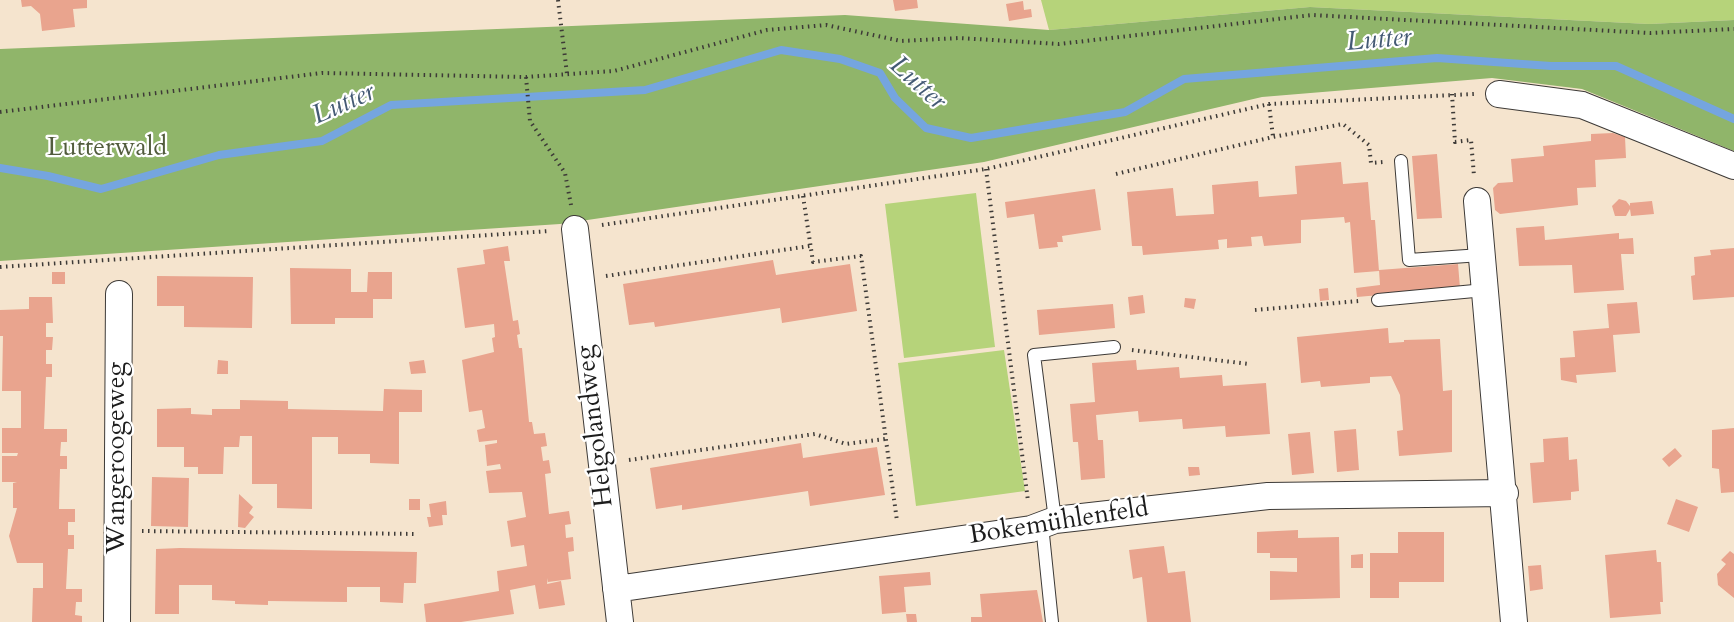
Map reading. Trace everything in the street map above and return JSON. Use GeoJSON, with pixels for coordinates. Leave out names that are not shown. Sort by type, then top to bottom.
{"type":"FeatureCollection","features":[{"type":"Feature","properties":{"kind":"street"},"geometry":{"type":"LineString","coordinates":[[1499,94],[1582,105],[1734,166]]}},
{"type":"Feature","properties":{"kind":"street"},"geometry":{"type":"LineString","coordinates":[[1476,201],[1505,493],[1514,622]]}},
{"type":"Feature","properties":{"kind":"street","name":"Helgolandweg"},"geometry":{"type":"LineString","coordinates":[[575,229],[600,464],[620,622]]}},
{"type":"Feature","properties":{"kind":"street","name":"Wangeroogeweg"},"geometry":{"type":"LineString","coordinates":[[117,622],[119,294]]}},
{"type":"Feature","properties":{"kind":"street","name":"Bokemühlenfeld"},"geometry":{"type":"LineString","coordinates":[[616,589],[901,548],[1043,524],[1268,496],[1505,493]]}},
{"type":"Feature","properties":{"kind":"lane"},"geometry":{"type":"LineString","coordinates":[[1401,161],[1409,260],[1481,255]]}},
{"type":"Feature","properties":{"kind":"lane"},"geometry":{"type":"LineString","coordinates":[[1378,300],[1485,290]]}},
{"type":"Feature","properties":{"kind":"lane"},"geometry":{"type":"LineString","coordinates":[[1052,622],[1043,524],[1034,355],[1114,347]]}},
{"type":"Feature","properties":{"kind":"path"},"geometry":{"type":"LineString","coordinates":[[558,0],[567,74]]}},
{"type":"Feature","properties":{"kind":"path"},"geometry":{"type":"LineString","coordinates":[[0,112],[322,73],[525,77],[614,71],[766,30],[826,25],[901,40],[959,38],[1059,44],[1312,15],[1650,33],[1734,29]]}},
{"type":"Feature","properties":{"kind":"path"},"geometry":{"type":"LineString","coordinates":[[525,77],[530,121],[565,172],[575,229]]}},
{"type":"Feature","properties":{"kind":"path"},"geometry":{"type":"LineString","coordinates":[[0,267],[575,229],[987,169],[1269,105],[1452,94],[1499,94]]}},
{"type":"Feature","properties":{"kind":"path"},"geometry":{"type":"LineString","coordinates":[[1452,94],[1455,142],[1472,140],[1476,201]]}},
{"type":"Feature","properties":{"kind":"path"},"geometry":{"type":"LineString","coordinates":[[1269,105],[1273,137]]}},
{"type":"Feature","properties":{"kind":"path"},"geometry":{"type":"LineString","coordinates":[[1116,174],[1273,137],[1343,124],[1369,145],[1371,163],[1401,161]]}},
{"type":"Feature","properties":{"kind":"path"},"geometry":{"type":"LineString","coordinates":[[987,169],[1043,524]]}},
{"type":"Feature","properties":{"kind":"path"},"geometry":{"type":"LineString","coordinates":[[804,196],[813,262],[861,256],[901,548]]}},
{"type":"Feature","properties":{"kind":"path"},"geometry":{"type":"LineString","coordinates":[[579,280],[810,246]]}},
{"type":"Feature","properties":{"kind":"path"},"geometry":{"type":"LineString","coordinates":[[1255,310],[1378,300]]}},
{"type":"Feature","properties":{"kind":"path"},"geometry":{"type":"LineString","coordinates":[[1114,347],[1249,364]]}},
{"type":"Feature","properties":{"kind":"path"},"geometry":{"type":"LineString","coordinates":[[600,464],[815,434],[846,444],[885,439]]}},
{"type":"Feature","properties":{"kind":"path"},"geometry":{"type":"LineString","coordinates":[[118,531],[418,534]]}},
{"type":"Feature","properties":{"kind":"green space"},"geometry":{"type":"Polygon","coordinates":[[[1041,0],[1734,0],[1734,20],[1649,24],[1310,7],[1049,30],[1041,0]]]}},
{"type":"Feature","properties":{"kind":"green space","name":"Lutterwald"},"geometry":{"type":"Polygon","coordinates":[[[1310,7],[1649,24],[1734,20],[1734,151],[1582,89],[1492,78],[1262,97],[984,162],[560,224],[0,261],[0,49],[845,15],[1049,30],[1310,7]]]}},
{"type":"Feature","properties":{"kind":"green space"},"geometry":{"type":"Polygon","coordinates":[[[976,193],[995,347],[904,358],[885,204],[976,193]]]}},
{"type":"Feature","properties":{"kind":"green space"},"geometry":{"type":"Polygon","coordinates":[[[1004,350],[1025,491],[916,506],[898,363],[1004,350]]]}},
{"type":"Feature","properties":{"kind":"building"},"geometry":{"type":"Polygon","coordinates":[[[21,0],[87,0],[87,8],[73,9],[75,27],[42,31],[40,14],[31,6],[22,7],[21,0]]]}},
{"type":"Feature","properties":{"kind":"building"},"geometry":{"type":"Polygon","coordinates":[[[893,0],[917,0],[918,8],[895,11],[893,0]]]}},
{"type":"Feature","properties":{"kind":"building"},"geometry":{"type":"Polygon","coordinates":[[[1023,1],[1024,10],[1031,9],[1032,17],[1009,21],[1006,4],[1023,1]]]}},
{"type":"Feature","properties":{"kind":"building"},"geometry":{"type":"Polygon","coordinates":[[[1613,133],[1625,137],[1626,158],[1595,160],[1596,187],[1577,188],[1578,205],[1500,214],[1495,210],[1493,188],[1498,183],[1513,182],[1511,159],[1544,156],[1543,146],[1591,141],[1591,134],[1613,133]]]}},
{"type":"Feature","properties":{"kind":"building"},"geometry":{"type":"Polygon","coordinates":[[[1437,154],[1442,218],[1417,219],[1412,156],[1437,154]]]}},
{"type":"Feature","properties":{"kind":"building"},"geometry":{"type":"Polygon","coordinates":[[[1341,162],[1343,184],[1368,182],[1371,220],[1375,220],[1379,271],[1354,273],[1350,222],[1345,223],[1344,217],[1301,220],[1301,243],[1264,246],[1262,236],[1251,237],[1252,246],[1227,248],[1227,239],[1218,240],[1219,249],[1143,255],[1142,246],[1132,246],[1127,192],[1173,188],[1176,216],[1214,214],[1212,185],[1258,181],[1259,197],[1297,194],[1295,166],[1341,162]]]}},
{"type":"Feature","properties":{"kind":"building"},"geometry":{"type":"Polygon","coordinates":[[[1095,189],[1101,230],[1062,236],[1063,242],[1057,242],[1058,247],[1039,249],[1034,214],[1007,218],[1005,202],[1095,189]]]}},
{"type":"Feature","properties":{"kind":"building"},"geometry":{"type":"Polygon","coordinates":[[[1619,199],[1626,201],[1630,206],[1630,203],[1652,201],[1654,214],[1631,216],[1630,209],[1626,216],[1615,216],[1612,206],[1619,199]]]}},
{"type":"Feature","properties":{"kind":"building"},"geometry":{"type":"Polygon","coordinates":[[[1544,226],[1545,240],[1619,233],[1619,239],[1633,238],[1634,254],[1621,254],[1624,290],[1574,293],[1572,265],[1519,266],[1516,228],[1544,226]]]}},
{"type":"Feature","properties":{"kind":"building"},"geometry":{"type":"Polygon","coordinates":[[[508,246],[510,261],[504,261],[513,321],[518,320],[520,334],[517,335],[519,348],[522,348],[529,422],[532,422],[534,434],[545,433],[547,446],[541,447],[543,461],[549,460],[551,473],[545,474],[549,514],[569,511],[571,524],[565,525],[566,538],[573,537],[574,551],[568,552],[571,579],[548,582],[548,578],[547,584],[561,581],[565,605],[539,609],[535,585],[510,590],[514,614],[461,622],[426,622],[424,604],[499,591],[497,571],[527,566],[524,545],[511,547],[507,521],[526,517],[522,492],[489,493],[486,471],[501,469],[500,464],[487,466],[485,445],[497,443],[497,440],[479,442],[477,430],[485,428],[482,410],[469,412],[462,360],[494,352],[492,338],[495,337],[494,324],[465,328],[457,268],[485,264],[483,250],[508,246]]]}},
{"type":"Feature","properties":{"kind":"building"},"geometry":{"type":"Polygon","coordinates":[[[1734,248],[1734,297],[1693,300],[1691,276],[1695,275],[1694,257],[1711,255],[1710,250],[1734,248]]]}},
{"type":"Feature","properties":{"kind":"building"},"geometry":{"type":"Polygon","coordinates":[[[773,260],[776,275],[850,264],[857,311],[782,323],[780,308],[655,327],[654,322],[629,325],[623,284],[773,260]]]}},
{"type":"Feature","properties":{"kind":"building"},"geometry":{"type":"Polygon","coordinates":[[[1458,264],[1460,288],[1357,297],[1356,288],[1380,285],[1379,270],[1458,264]]]}},
{"type":"Feature","properties":{"kind":"building"},"geometry":{"type":"Polygon","coordinates":[[[290,268],[351,269],[351,292],[367,292],[368,272],[392,272],[392,299],[373,299],[373,318],[335,318],[335,324],[291,324],[290,268]]]}},
{"type":"Feature","properties":{"kind":"building"},"geometry":{"type":"Polygon","coordinates":[[[52,272],[65,272],[65,284],[52,284],[52,272]]]}},
{"type":"Feature","properties":{"kind":"building"},"geometry":{"type":"Polygon","coordinates":[[[157,276],[253,277],[252,328],[184,327],[184,306],[157,306],[157,276]]]}},
{"type":"Feature","properties":{"kind":"building"},"geometry":{"type":"Polygon","coordinates":[[[1328,288],[1329,300],[1320,301],[1319,289],[1328,288]]]}},
{"type":"Feature","properties":{"kind":"building"},"geometry":{"type":"Polygon","coordinates":[[[1143,295],[1145,313],[1130,315],[1128,297],[1143,295]]]}},
{"type":"Feature","properties":{"kind":"building"},"geometry":{"type":"Polygon","coordinates":[[[29,297],[52,297],[53,323],[46,323],[46,337],[53,337],[52,350],[46,350],[46,364],[52,364],[52,377],[46,377],[44,429],[67,429],[67,442],[61,442],[60,456],[67,456],[67,469],[60,469],[59,509],[75,509],[75,522],[68,522],[68,535],[74,535],[74,549],[68,549],[66,589],[82,589],[82,602],[76,602],[75,615],[82,616],[82,622],[32,622],[33,588],[43,588],[43,563],[17,563],[9,536],[17,508],[13,508],[13,483],[17,482],[2,482],[2,456],[17,456],[18,453],[2,453],[2,428],[21,428],[21,391],[2,391],[3,336],[0,336],[0,310],[29,309],[29,297]]]}},
{"type":"Feature","properties":{"kind":"building"},"geometry":{"type":"Polygon","coordinates":[[[1185,298],[1196,299],[1194,309],[1184,307],[1185,298]]]}},
{"type":"Feature","properties":{"kind":"building"},"geometry":{"type":"Polygon","coordinates":[[[1637,302],[1640,333],[1613,335],[1616,372],[1576,375],[1577,383],[1561,380],[1560,358],[1575,357],[1573,331],[1609,328],[1607,304],[1637,302]]]}},
{"type":"Feature","properties":{"kind":"building"},"geometry":{"type":"Polygon","coordinates":[[[1113,304],[1115,328],[1039,335],[1037,310],[1113,304]]]}},
{"type":"Feature","properties":{"kind":"building"},"geometry":{"type":"Polygon","coordinates":[[[1388,328],[1389,343],[1404,342],[1404,340],[1440,339],[1443,391],[1452,390],[1452,452],[1399,456],[1397,431],[1403,430],[1400,395],[1391,376],[1370,377],[1370,383],[1321,387],[1320,381],[1301,383],[1297,337],[1388,328]]]}},
{"type":"Feature","properties":{"kind":"building"},"geometry":{"type":"Polygon","coordinates":[[[218,360],[228,361],[228,374],[217,374],[218,360]]]}},
{"type":"Feature","properties":{"kind":"building"},"geometry":{"type":"Polygon","coordinates":[[[424,360],[426,373],[411,374],[409,362],[424,360]]]}},
{"type":"Feature","properties":{"kind":"building"},"geometry":{"type":"Polygon","coordinates":[[[1136,360],[1137,370],[1179,367],[1180,378],[1222,375],[1223,386],[1266,383],[1270,434],[1226,437],[1225,426],[1183,429],[1182,419],[1139,422],[1138,411],[1096,415],[1098,440],[1103,440],[1105,478],[1081,480],[1078,442],[1073,442],[1070,404],[1095,402],[1092,363],[1136,360]]]}},
{"type":"Feature","properties":{"kind":"building"},"geometry":{"type":"Polygon","coordinates":[[[384,389],[422,390],[422,412],[399,412],[399,464],[370,463],[370,454],[338,454],[338,437],[312,437],[312,509],[277,508],[277,484],[252,484],[252,436],[240,436],[239,447],[224,447],[223,474],[198,474],[198,467],[184,467],[184,447],[157,447],[157,409],[191,408],[191,414],[212,415],[212,409],[240,409],[240,400],[288,401],[288,409],[383,411],[384,389]]]}},
{"type":"Feature","properties":{"kind":"building"},"geometry":{"type":"Polygon","coordinates":[[[1734,428],[1734,492],[1721,493],[1719,469],[1712,468],[1712,430],[1734,428]]]}},
{"type":"Feature","properties":{"kind":"building"},"geometry":{"type":"Polygon","coordinates":[[[1356,429],[1359,470],[1337,472],[1334,431],[1356,429]]]}},
{"type":"Feature","properties":{"kind":"building"},"geometry":{"type":"Polygon","coordinates":[[[1310,432],[1314,473],[1292,475],[1288,434],[1310,432]]]}},
{"type":"Feature","properties":{"kind":"building"},"geometry":{"type":"Polygon","coordinates":[[[1568,437],[1569,460],[1577,459],[1579,491],[1571,492],[1571,500],[1533,503],[1530,463],[1544,462],[1543,439],[1568,437]]]}},
{"type":"Feature","properties":{"kind":"building"},"geometry":{"type":"Polygon","coordinates":[[[801,443],[803,458],[877,447],[885,495],[810,506],[808,491],[682,510],[682,505],[656,509],[650,468],[801,443]]]}},
{"type":"Feature","properties":{"kind":"building"},"geometry":{"type":"Polygon","coordinates":[[[1675,448],[1682,456],[1669,467],[1662,459],[1675,448]]]}},
{"type":"Feature","properties":{"kind":"building"},"geometry":{"type":"Polygon","coordinates":[[[1188,467],[1199,467],[1200,475],[1189,476],[1188,467]]]}},
{"type":"Feature","properties":{"kind":"building"},"geometry":{"type":"Polygon","coordinates":[[[152,477],[189,478],[188,527],[151,526],[152,477]]]}},
{"type":"Feature","properties":{"kind":"building"},"geometry":{"type":"Polygon","coordinates":[[[239,494],[253,507],[249,513],[254,517],[245,528],[238,527],[239,494]]]}},
{"type":"Feature","properties":{"kind":"building"},"geometry":{"type":"Polygon","coordinates":[[[409,499],[420,499],[420,510],[409,510],[409,499]]]}},
{"type":"Feature","properties":{"kind":"building"},"geometry":{"type":"Polygon","coordinates":[[[1676,499],[1698,507],[1689,532],[1667,524],[1676,499]]]}},
{"type":"Feature","properties":{"kind":"building"},"geometry":{"type":"Polygon","coordinates":[[[446,501],[447,515],[442,515],[443,525],[429,527],[427,517],[431,517],[429,504],[446,501]]]}},
{"type":"Feature","properties":{"kind":"building"},"geometry":{"type":"Polygon","coordinates":[[[1298,530],[1298,538],[1339,537],[1340,598],[1270,600],[1270,571],[1297,572],[1297,558],[1270,558],[1270,553],[1257,553],[1257,532],[1298,530]]]}},
{"type":"Feature","properties":{"kind":"building"},"geometry":{"type":"Polygon","coordinates":[[[1398,532],[1444,532],[1444,582],[1399,582],[1399,598],[1370,598],[1370,553],[1398,553],[1398,532]]]}},
{"type":"Feature","properties":{"kind":"building"},"geometry":{"type":"Polygon","coordinates":[[[1164,546],[1168,573],[1185,571],[1191,622],[1147,622],[1142,577],[1133,579],[1129,550],[1164,546]]]}},
{"type":"Feature","properties":{"kind":"building"},"geometry":{"type":"Polygon","coordinates":[[[156,549],[417,552],[416,583],[404,583],[403,603],[380,602],[380,587],[347,587],[347,602],[268,601],[268,605],[235,604],[235,601],[212,600],[212,585],[179,585],[179,614],[155,614],[156,549]]]}},
{"type":"Feature","properties":{"kind":"building"},"geometry":{"type":"Polygon","coordinates":[[[1656,550],[1657,562],[1661,562],[1663,602],[1660,602],[1661,614],[1610,618],[1605,555],[1656,550]]]}},
{"type":"Feature","properties":{"kind":"building"},"geometry":{"type":"Polygon","coordinates":[[[1730,551],[1734,554],[1734,598],[1718,585],[1717,574],[1726,564],[1721,560],[1730,551]]]}},
{"type":"Feature","properties":{"kind":"building"},"geometry":{"type":"Polygon","coordinates":[[[1363,554],[1363,568],[1351,568],[1351,555],[1363,554]]]}},
{"type":"Feature","properties":{"kind":"building"},"geometry":{"type":"Polygon","coordinates":[[[1541,565],[1543,589],[1530,591],[1528,566],[1541,565]]]}},
{"type":"Feature","properties":{"kind":"building"},"geometry":{"type":"Polygon","coordinates":[[[930,572],[931,585],[904,587],[906,612],[882,614],[879,576],[930,572]]]}},
{"type":"Feature","properties":{"kind":"building"},"geometry":{"type":"Polygon","coordinates":[[[1037,590],[1043,622],[971,622],[971,617],[982,617],[980,594],[1037,590]]]}},
{"type":"Feature","properties":{"kind":"building"},"geometry":{"type":"Polygon","coordinates":[[[906,614],[916,614],[917,622],[907,622],[906,614]]]}},
{"type":"Feature","properties":{"kind":"waterway","name":"Lutter"},"geometry":{"type":"LineString","coordinates":[[0,168],[48,176],[101,189],[219,155],[322,141],[391,105],[645,90],[781,50],[840,59],[880,73],[895,98],[926,128],[971,138],[1125,112],[1184,79],[1437,58],[1551,66],[1616,66],[1734,119]]}}]}
